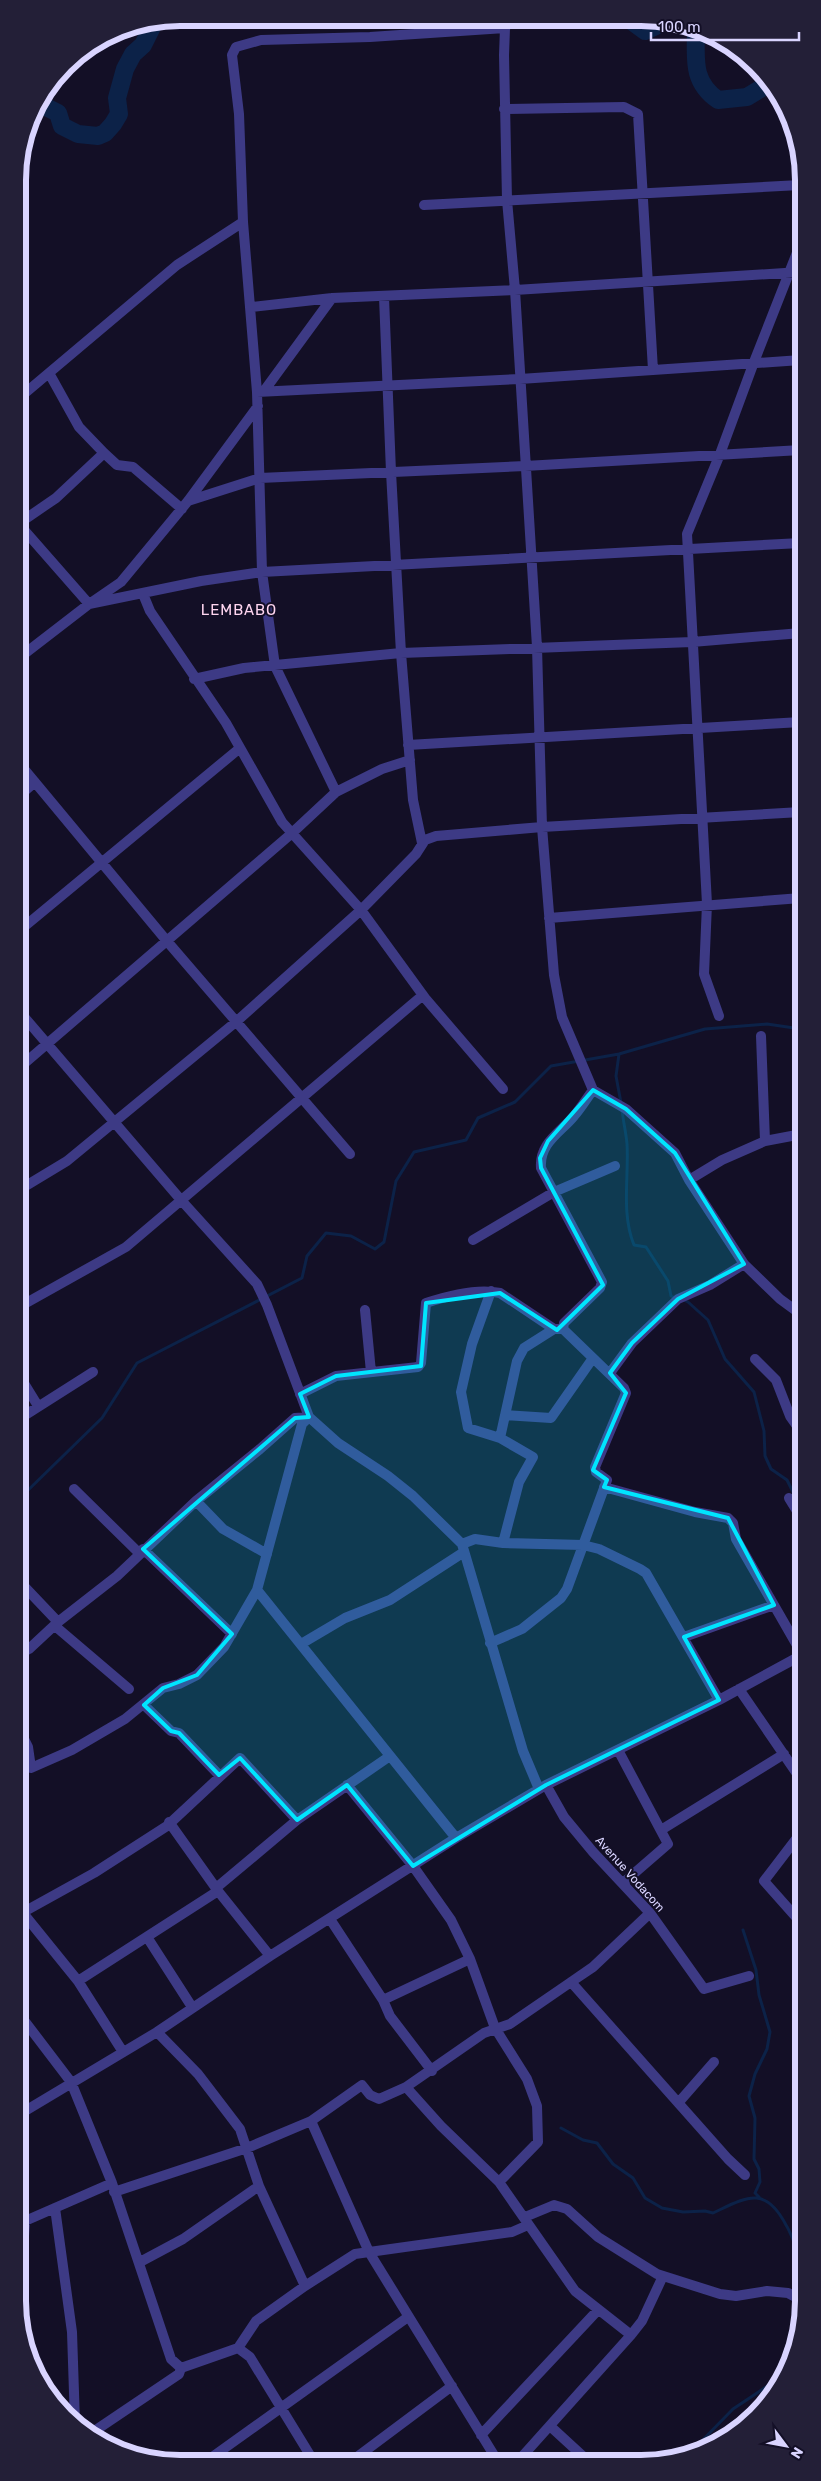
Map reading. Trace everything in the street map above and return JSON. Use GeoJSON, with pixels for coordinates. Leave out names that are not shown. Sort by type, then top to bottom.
{"type":"FeatureCollection","features":[{"type":"Feature","properties":{"kind":"street"},"geometry":{"type":"LineString","coordinates":[[336,792],[275,666],[262,572],[258,406],[260,391],[243,222],[239,114],[232,55],[236,47],[261,40],[370,37],[487,26]]}},
{"type":"Feature","properties":{"kind":"street"},"geometry":{"type":"LineString","coordinates":[[508,26],[504,109],[507,200],[515,290],[537,647],[542,827],[554,975],[562,1017],[593,1090],[626,1109],[675,1153],[690,1180],[744,1264],[780,1299],[794,1308]]}},
{"type":"Feature","properties":{"kind":"street"},"geometry":{"type":"LineString","coordinates":[[504,109],[624,107],[638,114],[653,370]]}},
{"type":"Feature","properties":{"kind":"street"},"geometry":{"type":"LineString","coordinates":[[424,205],[795,186]]}},
{"type":"Feature","properties":{"kind":"street"},"geometry":{"type":"LineString","coordinates":[[27,392],[177,265],[243,222]]}},
{"type":"Feature","properties":{"kind":"street"},"geometry":{"type":"LineString","coordinates":[[719,1016],[704,974],[707,904],[699,728],[692,642],[687,534],[720,454],[795,258]]}},
{"type":"Feature","properties":{"kind":"street"},"geometry":{"type":"LineString","coordinates":[[251,307],[332,298],[515,290],[795,272]]}},
{"type":"Feature","properties":{"kind":"street"},"geometry":{"type":"LineString","coordinates":[[384,297],[401,653],[413,800],[422,843]]}},
{"type":"Feature","properties":{"kind":"street"},"geometry":{"type":"LineString","coordinates":[[260,391],[332,298]]}},
{"type":"Feature","properties":{"kind":"street"},"geometry":{"type":"LineString","coordinates":[[260,391],[520,379],[795,360]]}},
{"type":"Feature","properties":{"kind":"street"},"geometry":{"type":"LineString","coordinates":[[49,374],[79,427],[104,453],[117,465],[133,467],[182,509]]}},
{"type":"Feature","properties":{"kind":"street"},"geometry":{"type":"LineString","coordinates":[[27,651],[121,582],[182,509],[258,406]]}},
{"type":"Feature","properties":{"kind":"street"},"geometry":{"type":"LineString","coordinates":[[188,500],[260,478],[525,466],[795,450]]}},
{"type":"Feature","properties":{"kind":"street"},"geometry":{"type":"LineString","coordinates":[[27,518],[56,498],[104,453]]}},
{"type":"Feature","properties":{"kind":"street"},"geometry":{"type":"LineString","coordinates":[[27,534],[89,604]]}},
{"type":"Feature","properties":{"kind":"street"},"geometry":{"type":"LineString","coordinates":[[89,604],[201,581],[262,572],[795,543]]}},
{"type":"Feature","properties":{"kind":"street"},"geometry":{"type":"LineString","coordinates":[[143,594],[150,611],[194,679],[226,723],[282,822],[361,910],[423,995],[503,1089]]}},
{"type":"Feature","properties":{"kind":"street"},"geometry":{"type":"LineString","coordinates":[[194,679],[244,668],[401,653],[692,642],[795,634]]}},
{"type":"Feature","properties":{"kind":"street"},"geometry":{"type":"LineString","coordinates":[[408,745],[795,722]]}},
{"type":"Feature","properties":{"kind":"street"},"geometry":{"type":"LineString","coordinates":[[27,925],[240,748]]}},
{"type":"Feature","properties":{"kind":"street"},"geometry":{"type":"LineString","coordinates":[[27,1062],[291,834],[336,792],[382,769],[410,760]]}},
{"type":"Feature","properties":{"kind":"street"},"geometry":{"type":"LineString","coordinates":[[27,772],[166,940],[350,1154]]}},
{"type":"Feature","properties":{"kind":"street"},"geometry":{"type":"LineString","coordinates":[[27,789],[35,782]]}},
{"type":"Feature","properties":{"kind":"street"},"geometry":{"type":"LineString","coordinates":[[27,1186],[68,1161],[237,1021],[361,910],[416,854],[422,843],[436,836],[542,827],[795,812]]}},
{"type":"Feature","properties":{"kind":"street"},"geometry":{"type":"LineString","coordinates":[[549,918],[795,898]]}},
{"type":"Feature","properties":{"kind":"street"},"geometry":{"type":"LineString","coordinates":[[26,1303],[126,1247],[423,995]]}},
{"type":"Feature","properties":{"kind":"street"},"geometry":{"type":"LineString","coordinates":[[27,1020],[181,1200],[257,1284],[265,1300],[309,1417],[338,1443],[388,1476],[413,1496],[463,1548]]}},
{"type":"Feature","properties":{"kind":"street"},"geometry":{"type":"LineString","coordinates":[[761,1036],[765,1141]]}},
{"type":"Feature","properties":{"kind":"street"},"geometry":{"type":"LineString","coordinates":[[500,1438],[517,1361],[524,1348],[559,1329],[600,1288],[602,1282],[541,1168],[540,1158],[548,1142],[574,1116],[593,1090]]}},
{"type":"Feature","properties":{"kind":"street"},"geometry":{"type":"LineString","coordinates":[[690,1180],[722,1160],[765,1141],[795,1135]]}},
{"type":"Feature","properties":{"kind":"street"},"geometry":{"type":"LineString","coordinates":[[473,1240],[554,1192],[615,1166]]}},
{"type":"Feature","properties":{"kind":"street"},"geometry":{"type":"LineString","coordinates":[[610,1373],[632,1343],[678,1299],[710,1285],[744,1264]]}},
{"type":"Feature","properties":{"kind":"street"},"geometry":{"type":"LineString","coordinates":[[300,1394],[336,1376],[418,1367],[421,1363],[426,1303],[439,1299],[491,1291],[500,1292],[559,1329],[610,1373],[624,1388],[626,1393],[594,1468],[596,1472],[607,1480],[567,1589],[561,1598],[522,1629],[490,1643]]}},
{"type":"Feature","properties":{"kind":"street"},"geometry":{"type":"LineString","coordinates":[[491,1291],[472,1344],[461,1392],[468,1428],[500,1438],[533,1457],[519,1482],[504,1543]]}},
{"type":"Feature","properties":{"kind":"street"},"geometry":{"type":"LineString","coordinates":[[365,1310],[371,1372]]}},
{"type":"Feature","properties":{"kind":"street"},"geometry":{"type":"LineString","coordinates":[[504,1415],[551,1418],[593,1358]]}},
{"type":"Feature","properties":{"kind":"street"},"geometry":{"type":"LineString","coordinates":[[755,1359],[776,1380],[790,1416],[794,1422]]}},
{"type":"Feature","properties":{"kind":"street"},"geometry":{"type":"LineString","coordinates":[[26,1414],[93,1372]]}},
{"type":"Feature","properties":{"kind":"street"},"geometry":{"type":"LineString","coordinates":[[26,1386],[38,1406]]}},
{"type":"Feature","properties":{"kind":"street"},"geometry":{"type":"LineString","coordinates":[[26,1651],[56,1624],[117,1576],[141,1551],[196,1501],[295,1418],[309,1417]]}},
{"type":"Feature","properties":{"kind":"street"},"geometry":{"type":"LineString","coordinates":[[26,1744],[32,1768],[72,1750],[125,1719],[144,1706],[163,1688],[179,1684],[197,1675],[224,1647],[257,1590],[302,1424],[309,1417]]}},
{"type":"Feature","properties":{"kind":"street"},"geometry":{"type":"LineString","coordinates":[[604,1487],[695,1512],[728,1518],[733,1523],[736,1539],[794,1641]]}},
{"type":"Feature","properties":{"kind":"street"},"geometry":{"type":"LineString","coordinates":[[74,1488],[232,1634]]}},
{"type":"Feature","properties":{"kind":"street"},"geometry":{"type":"LineString","coordinates":[[789,1498],[794,1507]]}},
{"type":"Feature","properties":{"kind":"street"},"geometry":{"type":"LineString","coordinates":[[196,1501],[223,1529],[267,1554]]}},
{"type":"Feature","properties":{"kind":"street"},"geometry":{"type":"LineString","coordinates":[[301,1644],[345,1618],[390,1600],[475,1540],[504,1543],[582,1545],[599,1549],[646,1573],[719,1700]]}},
{"type":"Feature","properties":{"kind":"street","name":"Avenue Vodacom"},"geometry":{"type":"LineString","coordinates":[[463,1548],[523,1751],[543,1787],[564,1817],[650,1913],[704,1989],[750,1976]]}},
{"type":"Feature","properties":{"kind":"street"},"geometry":{"type":"LineString","coordinates":[[26,1589],[56,1624],[129,1689]]}},
{"type":"Feature","properties":{"kind":"street"},"geometry":{"type":"LineString","coordinates":[[257,1590],[456,1838]]}},
{"type":"Feature","properties":{"kind":"street"},"geometry":{"type":"LineString","coordinates":[[684,1637],[774,1605]]}},
{"type":"Feature","properties":{"kind":"street"},"geometry":{"type":"LineString","coordinates":[[26,2110],[157,2032],[270,1956],[456,1838],[543,1787],[719,1700],[794,1659]]}},
{"type":"Feature","properties":{"kind":"street"},"geometry":{"type":"LineString","coordinates":[[739,1689],[794,1769]]}},
{"type":"Feature","properties":{"kind":"street"},"geometry":{"type":"LineString","coordinates":[[144,1706],[171,1731],[179,1733],[219,1775]]}},
{"type":"Feature","properties":{"kind":"street"},"geometry":{"type":"LineString","coordinates":[[618,1750],[668,1844],[623,1884]]}},
{"type":"Feature","properties":{"kind":"street"},"geometry":{"type":"LineString","coordinates":[[661,1830],[784,1754]]}},
{"type":"Feature","properties":{"kind":"street"},"geometry":{"type":"LineString","coordinates":[[78,1981],[217,1890],[297,1820],[390,1756]]}},
{"type":"Feature","properties":{"kind":"street"},"geometry":{"type":"LineString","coordinates":[[26,1910],[94,1873],[167,1826],[219,1775],[240,1758],[297,1820]]}},
{"type":"Feature","properties":{"kind":"street"},"geometry":{"type":"LineString","coordinates":[[347,1785],[414,1866],[451,1920],[470,1959],[496,2028],[527,2079],[537,2106],[538,2142],[499,2182]]}},
{"type":"Feature","properties":{"kind":"street"},"geometry":{"type":"LineString","coordinates":[[169,1822],[217,1890],[270,1956]]}},
{"type":"Feature","properties":{"kind":"street"},"geometry":{"type":"LineString","coordinates":[[794,1840],[764,1881],[794,1915]]}},
{"type":"Feature","properties":{"kind":"street"},"geometry":{"type":"LineString","coordinates":[[26,2218],[113,2187],[246,2148],[311,2121],[362,2085],[370,2095],[379,2099],[406,2087],[432,2071],[484,2033],[510,2024],[593,1967],[650,1913]]}},
{"type":"Feature","properties":{"kind":"street"},"geometry":{"type":"LineString","coordinates":[[26,1919],[78,1981],[124,2052]]}},
{"type":"Feature","properties":{"kind":"street"},"geometry":{"type":"LineString","coordinates":[[330,1919],[383,2000],[390,2016],[432,2071]]}},
{"type":"Feature","properties":{"kind":"street"},"geometry":{"type":"LineString","coordinates":[[147,1937],[192,2007]]}},
{"type":"Feature","properties":{"kind":"street"},"geometry":{"type":"LineString","coordinates":[[383,2000],[470,1959]]}},
{"type":"Feature","properties":{"kind":"street"},"geometry":{"type":"LineString","coordinates":[[571,1982],[728,2159],[745,2175]]}},
{"type":"Feature","properties":{"kind":"street"},"geometry":{"type":"LineString","coordinates":[[26,2023],[71,2082],[113,2187],[140,2262],[171,2359],[181,2368]]}},
{"type":"Feature","properties":{"kind":"street"},"geometry":{"type":"LineString","coordinates":[[157,2032],[198,2074],[240,2129],[260,2186],[305,2286]]}},
{"type":"Feature","properties":{"kind":"street"},"geometry":{"type":"LineString","coordinates":[[679,2102],[714,2062]]}},
{"type":"Feature","properties":{"kind":"street"},"geometry":{"type":"LineString","coordinates":[[406,2087],[442,2126],[499,2182],[575,2291],[632,2335]]}},
{"type":"Feature","properties":{"kind":"street"},"geometry":{"type":"LineString","coordinates":[[311,2121],[369,2252],[495,2455]]}},
{"type":"Feature","properties":{"kind":"street"},"geometry":{"type":"LineString","coordinates":[[140,2262],[183,2239],[260,2186]]}},
{"type":"Feature","properties":{"kind":"street"},"geometry":{"type":"LineString","coordinates":[[181,2368],[238,2348],[256,2321],[305,2286],[355,2254],[512,2232],[554,2205],[567,2209],[598,2237],[663,2276],[720,2294],[736,2296],[767,2291],[794,2297]]}},
{"type":"Feature","properties":{"kind":"street"},"geometry":{"type":"LineString","coordinates":[[55,2208],[72,2332],[76,2414]]}},
{"type":"Feature","properties":{"kind":"street"},"geometry":{"type":"LineString","coordinates":[[524,2455],[632,2335],[642,2321],[663,2276]]}},
{"type":"Feature","properties":{"kind":"street"},"geometry":{"type":"LineString","coordinates":[[482,2434],[598,2310]]}},
{"type":"Feature","properties":{"kind":"street"},"geometry":{"type":"LineString","coordinates":[[215,2455],[281,2410],[408,2317]]}},
{"type":"Feature","properties":{"kind":"street"},"geometry":{"type":"LineString","coordinates":[[238,2348],[250,2357],[310,2455]]}},
{"type":"Feature","properties":{"kind":"street"},"geometry":{"type":"LineString","coordinates":[[96,2430],[179,2374],[181,2368]]}},
{"type":"Feature","properties":{"kind":"street"},"geometry":{"type":"LineString","coordinates":[[360,2455],[452,2386]]}},
{"type":"Feature","properties":{"kind":"street"},"geometry":{"type":"LineString","coordinates":[[550,2426],[582,2455]]}},
{"type":"Feature","properties":{"kind":"highlighted area"},"geometry":{"type":"Polygon","coordinates":[[[593,1090],[626,1109],[675,1153],[744,1264],[678,1299],[632,1343],[610,1373],[626,1393],[593,1470],[607,1480],[604,1487],[728,1518],[774,1605],[684,1637],[719,1700],[546,1785],[413,1866],[347,1785],[297,1820],[240,1758],[219,1775],[179,1733],[171,1731],[144,1705],[163,1688],[197,1675],[232,1634],[143,1549],[295,1418],[309,1417],[300,1394],[336,1376],[421,1366],[426,1303],[500,1293],[557,1330],[603,1285],[541,1168],[540,1158],[548,1141],[593,1090]]]}},
{"type":"Feature","properties":{"kind":"waterway"},"geometry":{"type":"LineString","coordinates":[[638,26],[645,31],[653,27]]}},
{"type":"Feature","properties":{"kind":"waterway"},"geometry":{"type":"LineString","coordinates":[[45,107],[58,113],[62,126],[78,134],[98,136],[105,133],[119,114],[117,98],[125,69],[133,54],[143,45],[151,29]]}},
{"type":"Feature","properties":{"kind":"waterway"},"geometry":{"type":"LineString","coordinates":[[696,37],[696,59],[699,77],[709,93],[718,100],[747,97],[764,87]]}},
{"type":"Feature","properties":{"kind":"waterway"},"geometry":{"type":"LineString","coordinates":[[26,1492],[102,1418],[137,1363],[302,1278],[307,1256],[326,1233],[351,1236],[375,1249],[384,1242],[396,1181],[414,1152],[466,1140],[478,1118],[515,1102],[551,1066],[619,1054],[705,1029],[767,1024],[795,1028]]}},
{"type":"Feature","properties":{"kind":"waterway"},"geometry":{"type":"LineString","coordinates":[[619,1054],[616,1076],[621,1103]]}},
{"type":"Feature","properties":{"kind":"waterway"},"geometry":{"type":"LineString","coordinates":[[622,1109],[627,1144],[626,1195],[630,1233],[634,1245],[646,1247],[668,1281],[671,1296],[675,1298]]}},
{"type":"Feature","properties":{"kind":"waterway"},"geometry":{"type":"LineString","coordinates":[[684,1300],[708,1320],[725,1359],[754,1392],[764,1431],[765,1456],[771,1469],[787,1480],[794,1495]]}},
{"type":"Feature","properties":{"kind":"waterway"},"geometry":{"type":"LineString","coordinates":[[743,1930],[756,1970],[759,1995],[770,2032],[767,2049],[755,2074],[749,2096],[755,2118],[754,2159],[759,2169],[760,2182],[755,2193],[759,2197]]}},
{"type":"Feature","properties":{"kind":"waterway"},"geometry":{"type":"LineString","coordinates":[[561,2128],[583,2140],[597,2143],[613,2164],[633,2178],[645,2198],[662,2208],[683,2212],[705,2211],[713,2213],[746,2199],[763,2199],[778,2212],[794,2242]]}},
{"type":"Feature","properties":{"kind":"waterway"},"geometry":{"type":"LineString","coordinates":[[700,2443],[733,2409],[770,2384]]}},
{"type":"Feature","properties":{"kind":"district","name":"LEMBABO"},"geometry":{"type":"Point","coordinates":[239,610]}}]}
